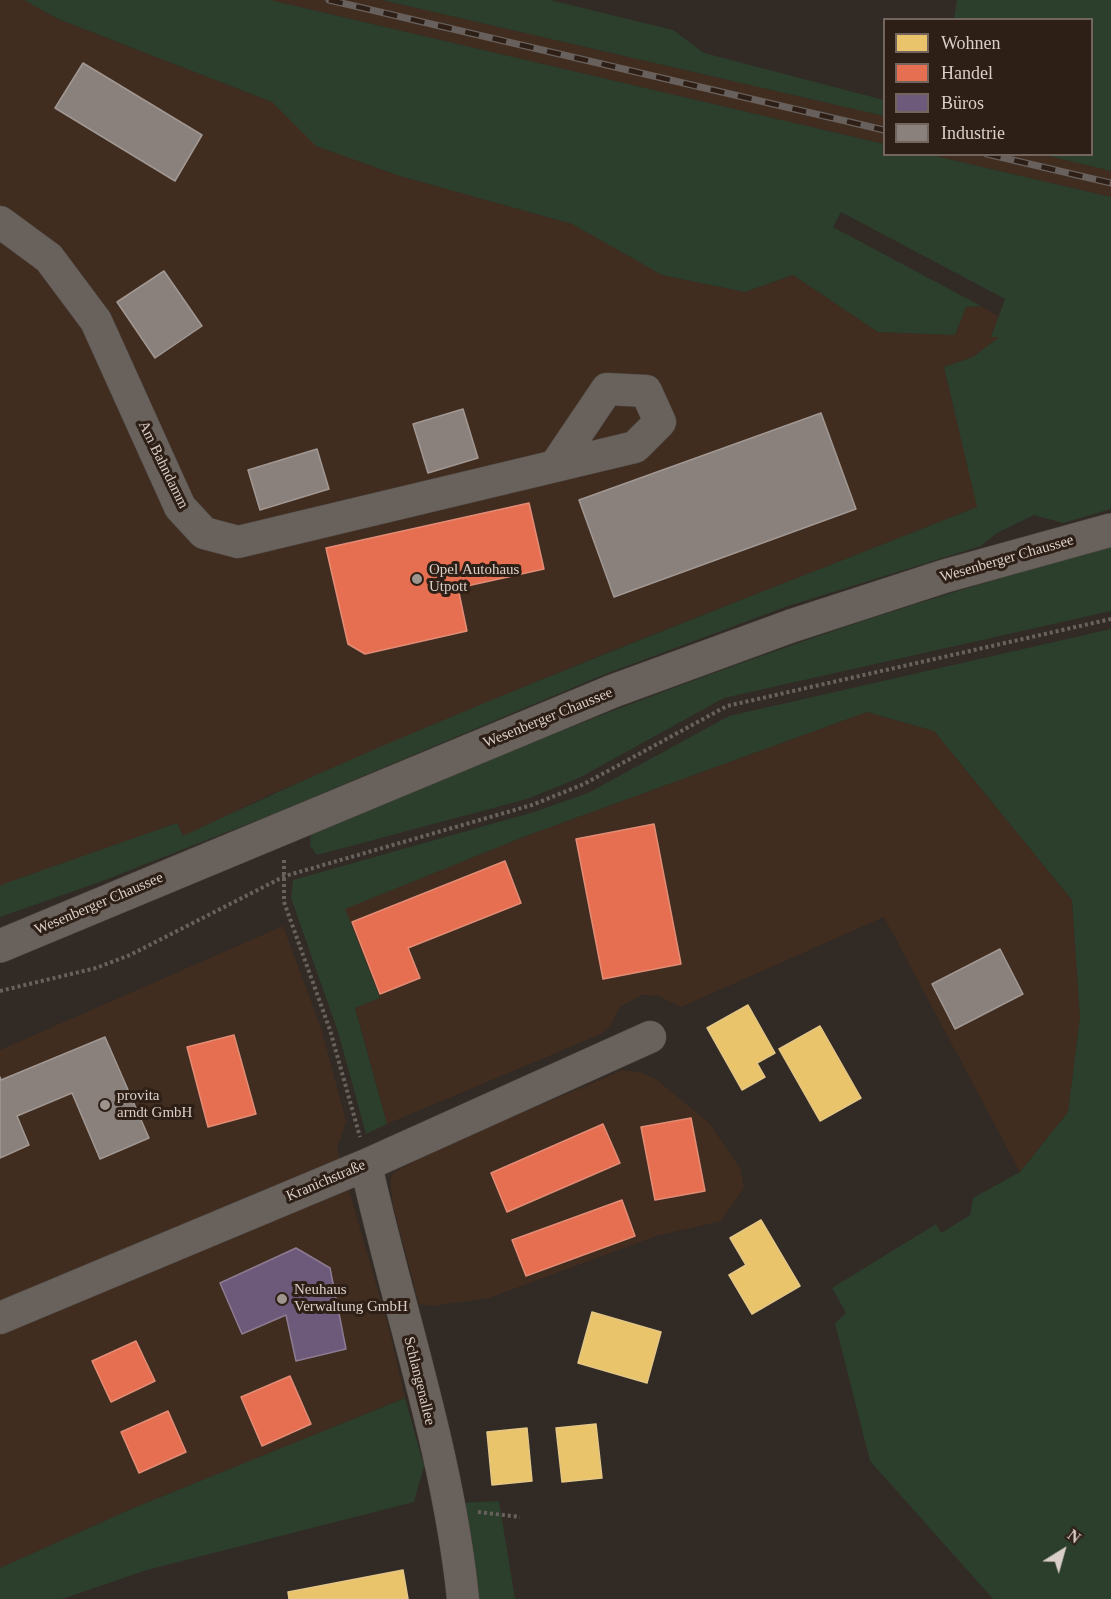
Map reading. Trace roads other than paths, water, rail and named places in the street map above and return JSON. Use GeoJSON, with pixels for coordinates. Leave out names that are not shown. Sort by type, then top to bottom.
{"type":"FeatureCollection","features":[{"type":"Feature","properties":{"kind":"main road","name":"Wesenberger Chaussee"},"geometry":{"type":"LineString","coordinates":[[0,946],[613,691],[791,626],[945,576],[1111,530]]}},
{"type":"Feature","properties":{"kind":"street","name":"Am Bahndamm"},"geometry":{"type":"LineString","coordinates":[[0,222],[49,258],[96,321],[180,507],[204,533],[238,542],[555,466]]}},
{"type":"Feature","properties":{"kind":"street","name":"Kranichstraße"},"geometry":{"type":"LineString","coordinates":[[0,1318],[366,1165],[650,1036]]}},
{"type":"Feature","properties":{"kind":"street","name":"Schlangenallee"},"geometry":{"type":"LineString","coordinates":[[366,1165],[433,1436],[452,1522],[463,1599]]}},
{"type":"Feature","properties":{"kind":"railway"},"geometry":{"type":"LineString","coordinates":[[329,0],[883,130]]}},
{"type":"Feature","properties":{"kind":"railway"},"geometry":{"type":"LineString","coordinates":[[996,156],[1111,183]]}},
{"type":"Feature","properties":{"kind":"place","name":"Opel Autohaus Utpott"},"geometry":{"type":"Point","coordinates":[417,579]}},
{"type":"Feature","properties":{"kind":"place","name":"provita arndt GmbH"},"geometry":{"type":"Point","coordinates":[105,1105]}},
{"type":"Feature","properties":{"kind":"place","name":"Neuhaus Verwaltung GmbH"},"geometry":{"type":"Point","coordinates":[282,1299]}}]}
